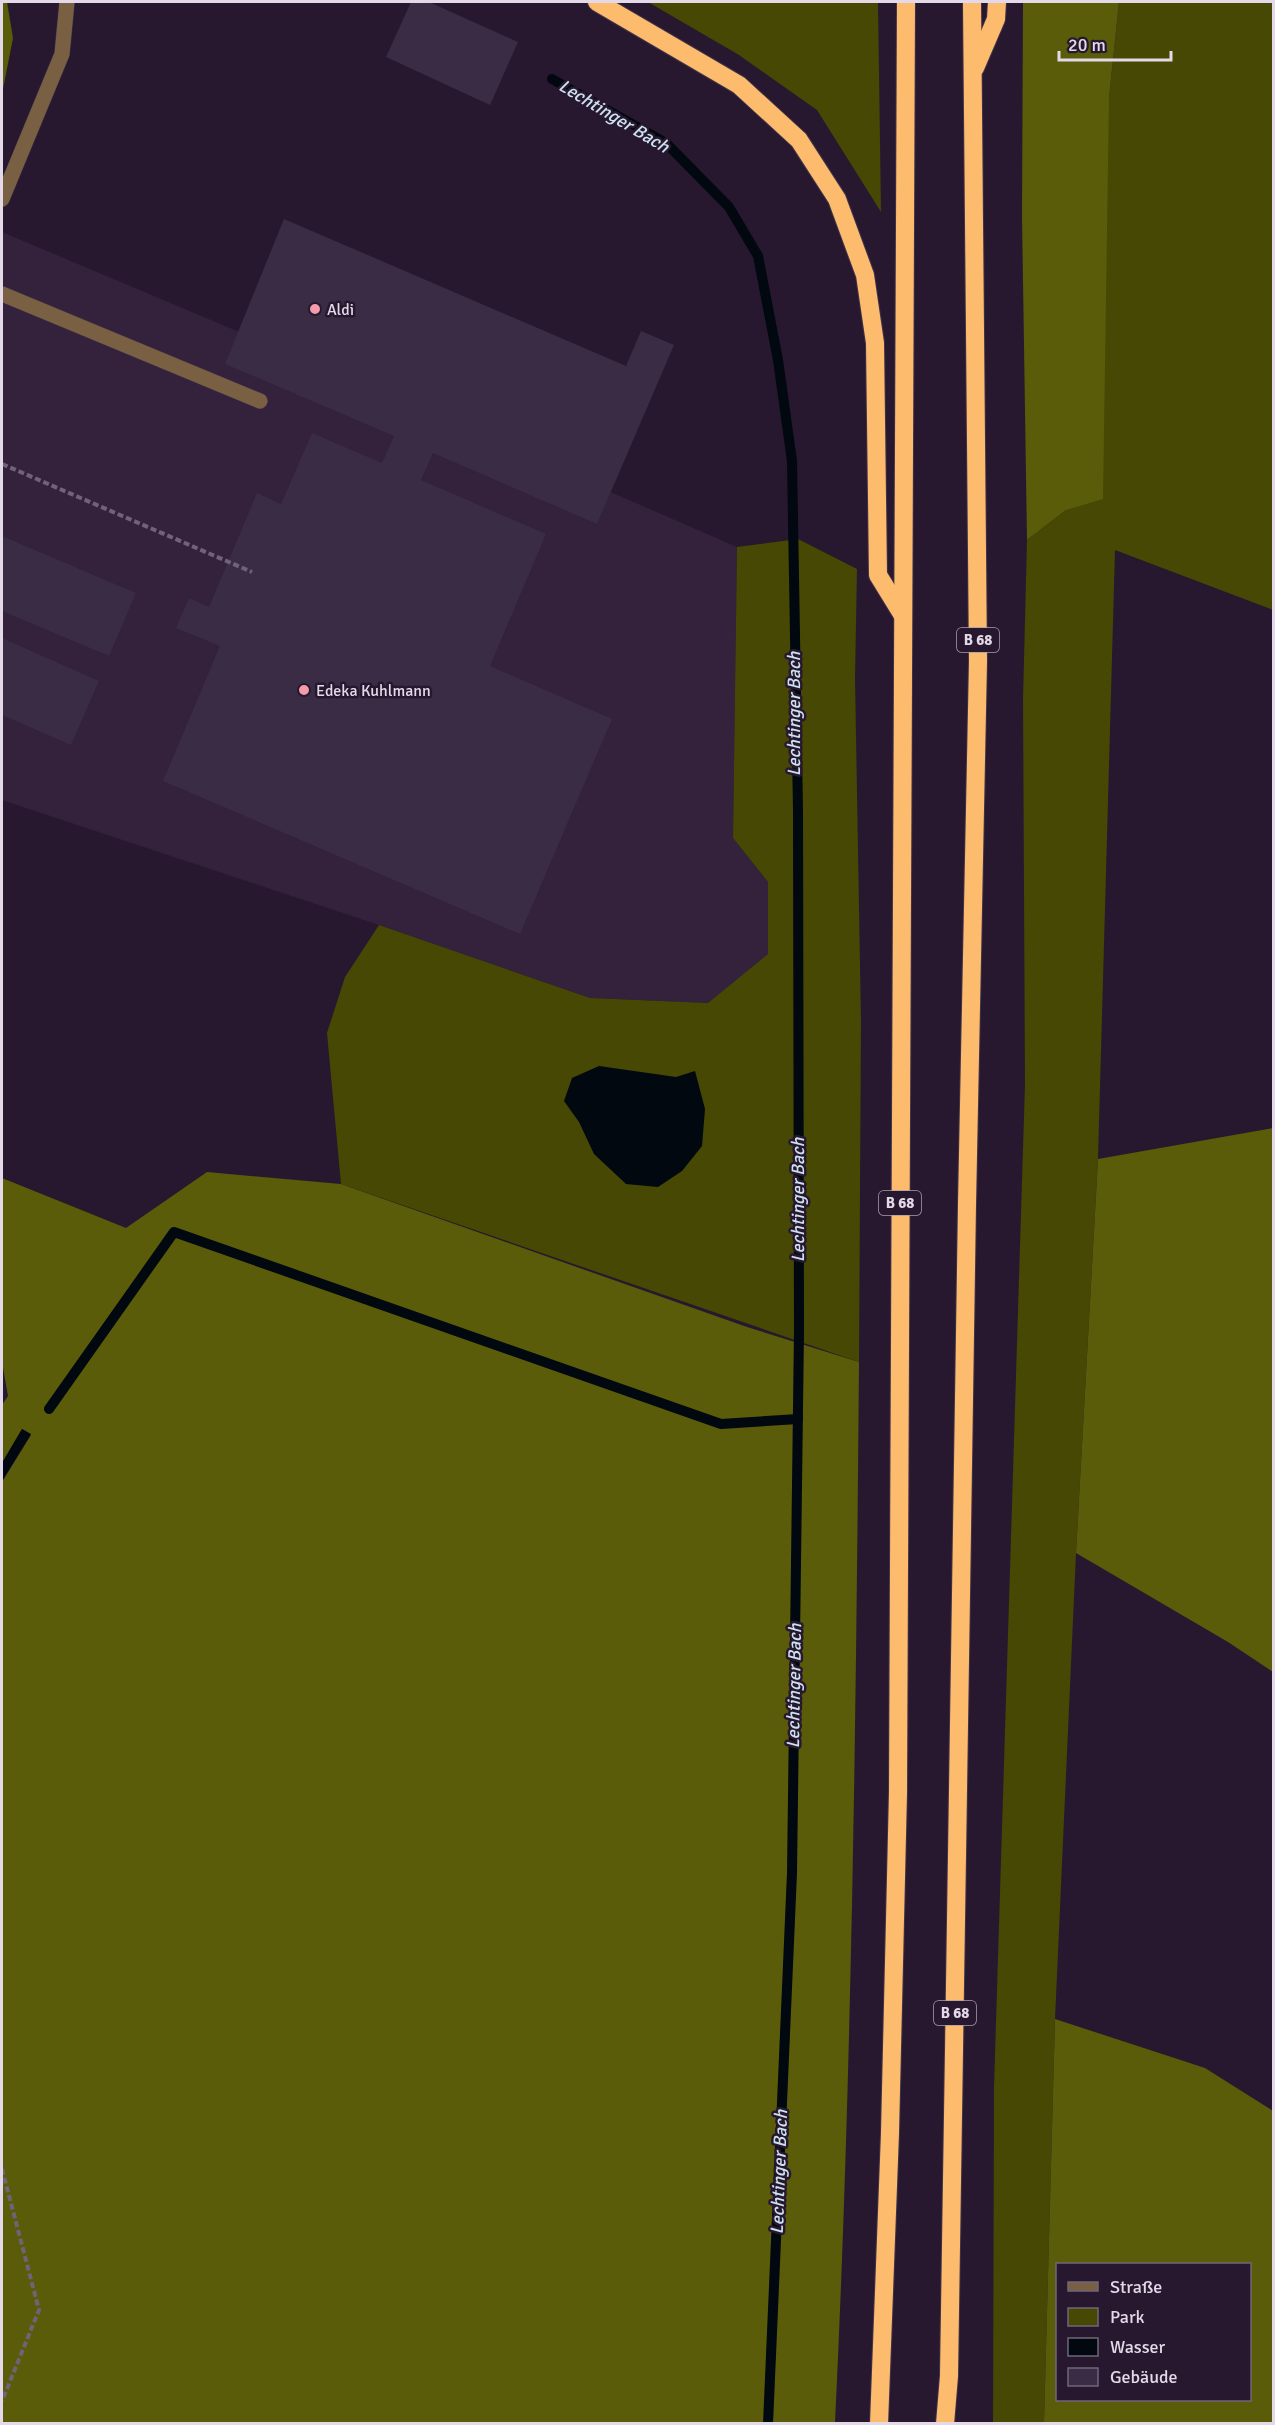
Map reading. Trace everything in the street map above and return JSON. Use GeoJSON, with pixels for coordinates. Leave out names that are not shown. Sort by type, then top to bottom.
{"type":"FeatureCollection","features":[{"type":"Feature","properties":{"kind":"highway"},"geometry":{"type":"LineString","coordinates":[[597,2],[739,85],[799,140],[837,199],[865,275],[875,343],[878,574],[902,614]]}},
{"type":"Feature","properties":{"kind":"highway","name":"B 68"},"geometry":{"type":"LineString","coordinates":[[879,2424],[890,2133],[898,1792],[906,2]]}},
{"type":"Feature","properties":{"kind":"highway","name":"B 68"},"geometry":{"type":"LineString","coordinates":[[945,2424],[949,2364],[978,661],[972,2]]}},
{"type":"Feature","properties":{"kind":"highway"},"geometry":{"type":"LineString","coordinates":[[972,75],[996,19],[997,2]]}},
{"type":"Feature","properties":{"kind":"lane"},"geometry":{"type":"LineString","coordinates":[[2,200],[62,54],[67,2]]}},
{"type":"Feature","properties":{"kind":"lane"},"geometry":{"type":"LineString","coordinates":[[2,294],[260,401]]}},
{"type":"Feature","properties":{"kind":"path"},"geometry":{"type":"LineString","coordinates":[[2,464],[252,572]]}},
{"type":"Feature","properties":{"kind":"path"},"geometry":{"type":"LineString","coordinates":[[2,2169],[39,2310],[2,2401]]}},
{"type":"Feature","properties":{"kind":"shaded area"},"geometry":{"type":"Polygon","coordinates":[[[2,2],[7,2],[13,38],[2,94],[2,2]]]}},
{"type":"Feature","properties":{"kind":"shaded area"},"geometry":{"type":"Polygon","coordinates":[[[1023,2],[1119,2],[1109,98],[1103,499],[1066,510],[1027,540],[1022,216],[1023,2]]]}},
{"type":"Feature","properties":{"kind":"shaded area"},"geometry":{"type":"Polygon","coordinates":[[[2,232],[332,371],[737,547],[733,838],[768,882],[769,954],[708,1003],[590,998],[379,925],[2,800],[2,232]]]}},
{"type":"Feature","properties":{"kind":"shaded area"},"geometry":{"type":"Polygon","coordinates":[[[1274,1128],[1273,1672],[1228,1642],[1076,1553],[1098,1159],[1274,1128]]]}},
{"type":"Feature","properties":{"kind":"shaded area"},"geometry":{"type":"Polygon","coordinates":[[[207,1172],[341,1184],[747,1327],[859,1362],[855,1760],[849,2026],[835,2423],[2,2423],[2,1482],[31,1435],[22,1429],[2,1463],[2,1405],[8,1396],[2,1362],[2,1178],[126,1228],[207,1172]]]}},
{"type":"Feature","properties":{"kind":"shaded area"},"geometry":{"type":"Polygon","coordinates":[[[1055,2019],[1205,2068],[1273,2111],[1273,2423],[1044,2423],[1055,2019]]]}},
{"type":"Feature","properties":{"kind":"green space"},"geometry":{"type":"Polygon","coordinates":[[[648,2],[878,2],[881,212],[817,110],[739,55],[648,2]]]}},
{"type":"Feature","properties":{"kind":"green space"},"geometry":{"type":"Polygon","coordinates":[[[1119,2],[1273,2],[1273,610],[1115,550],[1098,1159],[1076,1553],[1055,2019],[1044,2423],[993,2424],[994,2087],[1025,1084],[1023,699],[1027,540],[1066,510],[1119,2]]]}},
{"type":"Feature","properties":{"kind":"green space"},"geometry":{"type":"Polygon","coordinates":[[[798,539],[857,569],[855,678],[861,1022],[859,1362],[341,1184],[327,1033],[345,977],[379,925],[590,998],[708,1003],[768,954],[768,882],[733,838],[737,547],[798,539]]]}},
{"type":"Feature","properties":{"kind":"water"},"geometry":{"type":"Polygon","coordinates":[[[599,1066],[676,1077],[695,1071],[705,1109],[702,1146],[682,1171],[658,1187],[626,1184],[594,1154],[579,1122],[564,1101],[572,1078],[599,1066]]]}},
{"type":"Feature","properties":{"kind":"water"},"geometry":{"type":"Polygon","coordinates":[[[22,1429],[31,1434],[2,1481],[2,1463],[22,1429]]]}},
{"type":"Feature","properties":{"kind":"building"},"geometry":{"type":"Polygon","coordinates":[[[411,2],[429,2],[518,42],[490,105],[386,57],[411,2]]]}},
{"type":"Feature","properties":{"kind":"building"},"geometry":{"type":"Polygon","coordinates":[[[284,219],[626,366],[641,331],[674,345],[597,524],[433,453],[421,480],[546,534],[490,666],[612,719],[520,934],[163,781],[220,646],[176,628],[189,598],[209,607],[257,493],[281,504],[312,433],[382,463],[394,436],[225,364],[284,219]]]}},
{"type":"Feature","properties":{"kind":"building"},"geometry":{"type":"Polygon","coordinates":[[[2,536],[136,593],[109,656],[2,611],[2,536]]]}},
{"type":"Feature","properties":{"kind":"building"},"geometry":{"type":"Polygon","coordinates":[[[2,638],[99,681],[71,745],[2,715],[2,638]]]}},
{"type":"Feature","properties":{"kind":"waterway","name":"Lechtinger Bach"},"geometry":{"type":"LineString","coordinates":[[552,79],[666,143],[729,207],[758,256],[778,360],[792,461],[798,810],[799,1331],[792,1873],[768,2424]]}},
{"type":"Feature","properties":{"kind":"waterway"},"geometry":{"type":"LineString","coordinates":[[49,1409],[174,1232],[721,1424],[798,1419]]}},
{"type":"Feature","properties":{"kind":"place","name":"Aldi"},"geometry":{"type":"Point","coordinates":[315,309]}},
{"type":"Feature","properties":{"kind":"place","name":"Edeka Kuhlmann"},"geometry":{"type":"Point","coordinates":[304,690]}}]}
